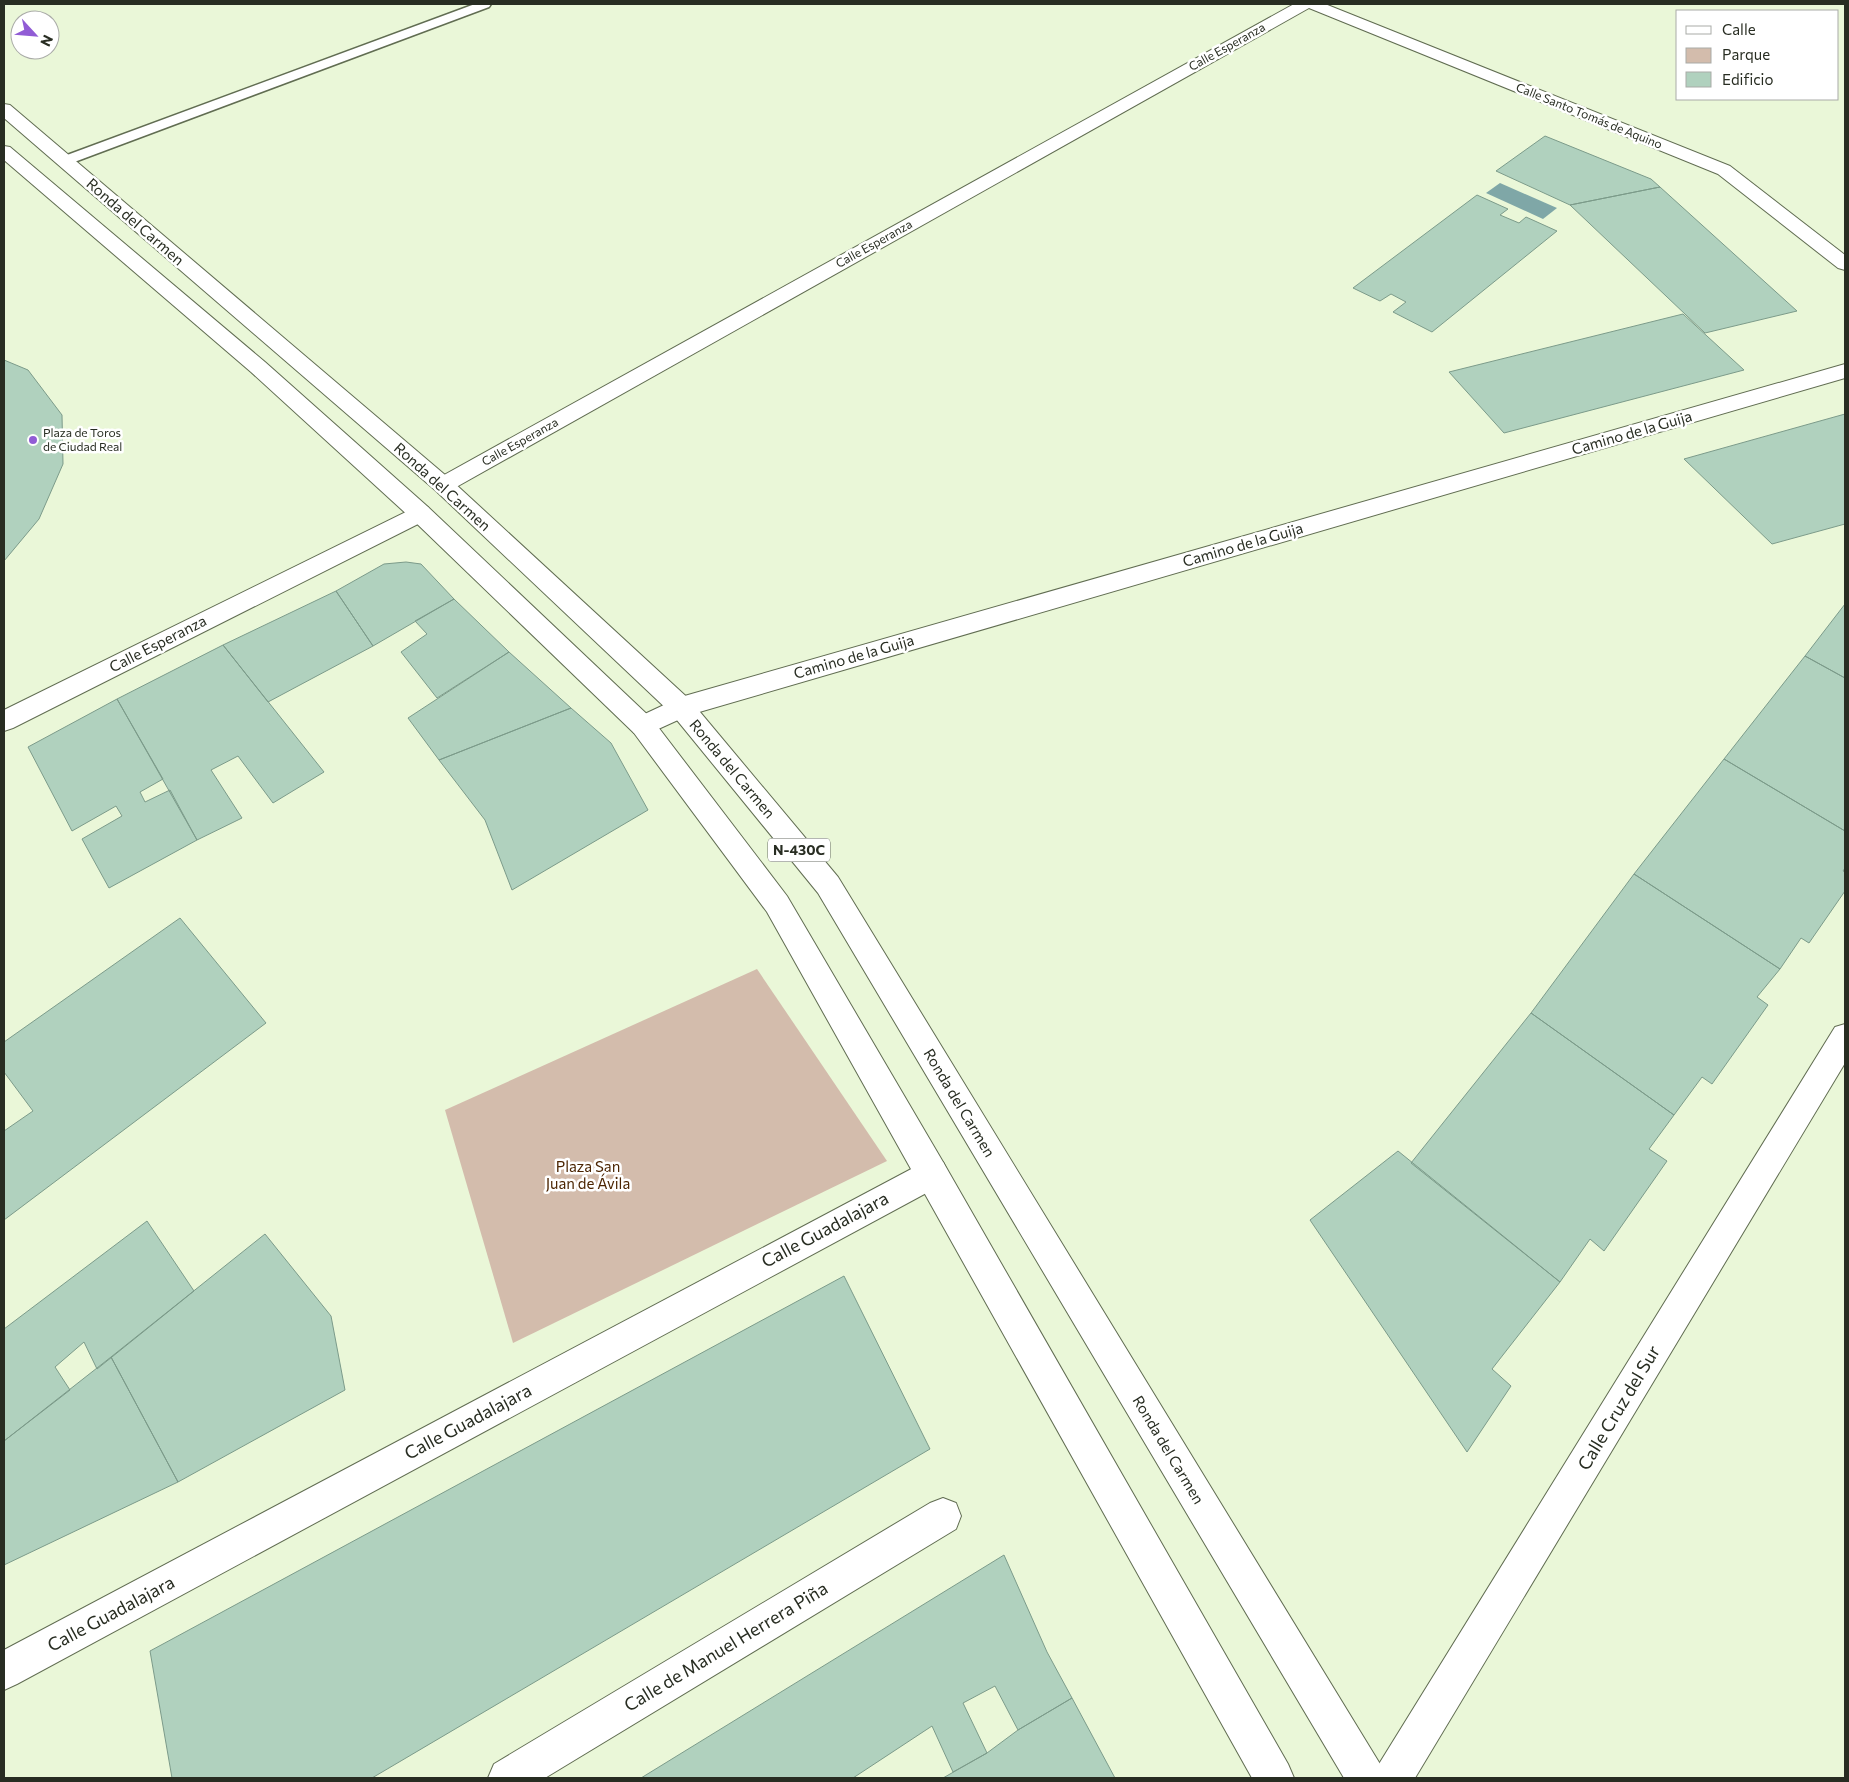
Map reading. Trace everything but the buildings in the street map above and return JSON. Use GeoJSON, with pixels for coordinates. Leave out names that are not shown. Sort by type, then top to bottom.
{"type":"FeatureCollection","features":[{"type":"Feature","properties":{"kind":"main road","name":"Calle Esperanza"},"geometry":{"type":"LineString","coordinates":[[443,485],[1305,4]]}},
{"type":"Feature","properties":{"kind":"main road","name":"Calle Santo Tomás de Aquino"},"geometry":{"type":"LineString","coordinates":[[1312,4],[1724,170],[1845,264]]}},
{"type":"Feature","properties":{"kind":"main road","name":"Ronda del Carmen"},"geometry":{"type":"LineString","coordinates":[[4,110],[443,485],[680,707],[828,885],[1366,1778]]}},
{"type":"Feature","properties":{"kind":"main road","name":"Ronda del Carmen"},"geometry":{"type":"LineString","coordinates":[[4,151],[258,367],[420,512],[643,726],[777,904],[932,1173],[1274,1778]]}},
{"type":"Feature","properties":{"kind":"main road","name":"Camino de la Guija"},"geometry":{"type":"LineString","coordinates":[[643,726],[680,707],[1845,371]]}},
{"type":"Feature","properties":{"kind":"main road","name":"Calle Esperanza"},"geometry":{"type":"LineString","coordinates":[[4,721],[420,512]]}},
{"type":"Feature","properties":{"kind":"main road","name":"Calle Cruz del Sur"},"geometry":{"type":"LineString","coordinates":[[1393,1778],[1845,1037]]}},
{"type":"Feature","properties":{"kind":"main road","name":"Calle Guadalajara"},"geometry":{"type":"LineString","coordinates":[[4,1671],[932,1173]]}},
{"type":"Feature","properties":{"kind":"main road","name":"Calle de Manuel Herrera Piña"},"geometry":{"type":"LineString","coordinates":[[508,1778],[944,1516]]}},
{"type":"Feature","properties":{"kind":"lane"},"geometry":{"type":"LineString","coordinates":[[64,161],[485,4]]}},
{"type":"Feature","properties":{"kind":"green space","name":"Plaza San Juan de Ávila"},"geometry":{"type":"Polygon","coordinates":[[[757,969],[887,1161],[513,1343],[445,1110],[757,969]]]}},
{"type":"Feature","properties":{"kind":"water"},"geometry":{"type":"Polygon","coordinates":[[[1500,183],[1557,208],[1543,219],[1486,193],[1500,183]]]}},
{"type":"Feature","properties":{"kind":"place","name":"Plaza de Toros de Ciudad Real"},"geometry":{"type":"Point","coordinates":[33,440]}}]}
